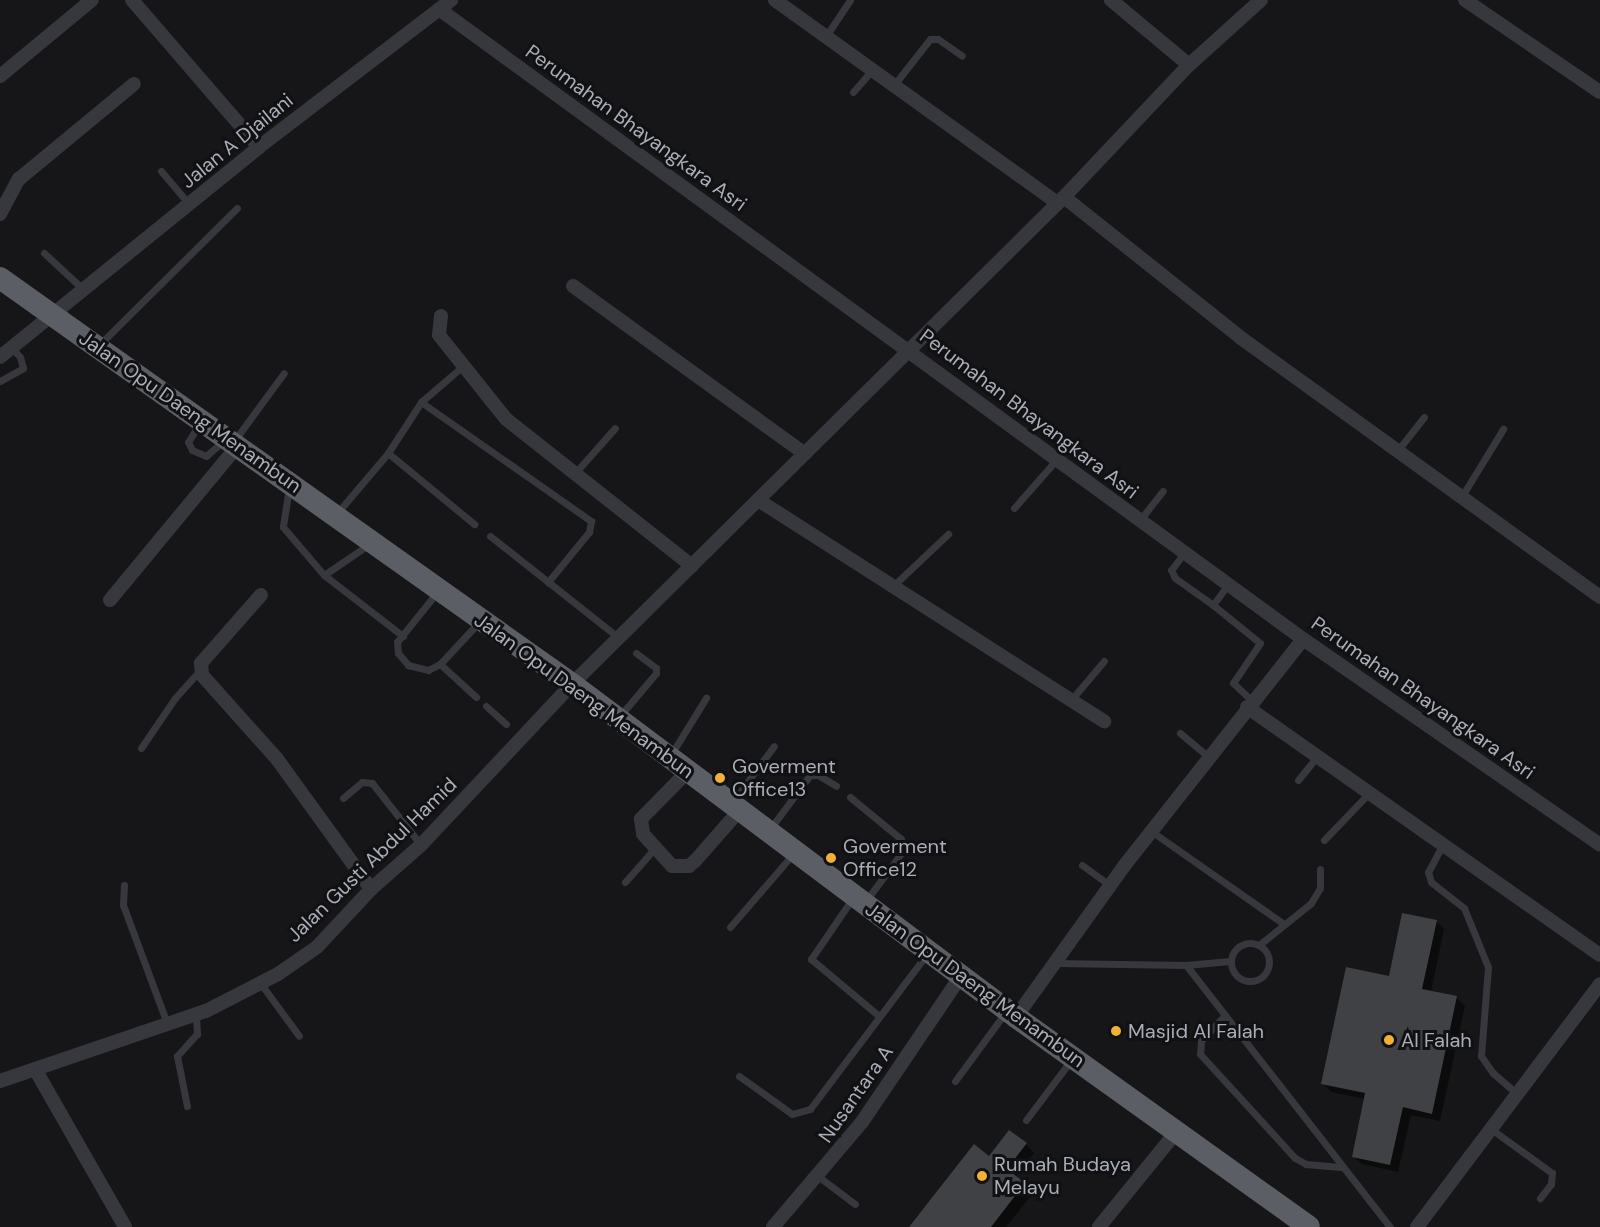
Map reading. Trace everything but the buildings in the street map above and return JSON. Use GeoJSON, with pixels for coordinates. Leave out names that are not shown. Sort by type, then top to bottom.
{"type":"FeatureCollection","features":[{"type":"Feature","properties":{"kind":"highway","name":"Jalan Opu Daeng Menambun"},"geometry":{"type":"LineString","coordinates":[[0,278],[233,441],[439,591],[572,684],[1011,1014],[1309,1227]]}},
{"type":"Feature","properties":{"kind":"street"},"geometry":{"type":"LineString","coordinates":[[0,76],[92,0]]}},
{"type":"Feature","properties":{"kind":"street"},"geometry":{"type":"LineString","coordinates":[[132,0],[259,147]]}},
{"type":"Feature","properties":{"kind":"street","name":"Jalan A Djailani"},"geometry":{"type":"LineString","coordinates":[[0,357],[259,147],[451,0]]}},
{"type":"Feature","properties":{"kind":"street"},"geometry":{"type":"LineString","coordinates":[[775,0],[1061,200],[1241,338],[1600,597]]}},
{"type":"Feature","properties":{"kind":"street"},"geometry":{"type":"LineString","coordinates":[[1111,0],[1189,66]]}},
{"type":"Feature","properties":{"kind":"street","name":"Jalan Gusti Abdul Hamid"},"geometry":{"type":"LineString","coordinates":[[0,1081],[196,1014],[261,984],[317,947],[372,889],[421,844],[572,684],[1061,200],[1189,66],[1260,0]]}},
{"type":"Feature","properties":{"kind":"street"},"geometry":{"type":"LineString","coordinates":[[1465,0],[1600,92]]}},
{"type":"Feature","properties":{"kind":"street","name":"Perumahan Bhayangkara Asri"},"geometry":{"type":"LineString","coordinates":[[439,9],[910,349],[1303,639],[1600,845]]}},
{"type":"Feature","properties":{"kind":"street"},"geometry":{"type":"LineString","coordinates":[[0,214],[19,180],[134,84]]}},
{"type":"Feature","properties":{"kind":"street"},"geometry":{"type":"LineString","coordinates":[[573,286],[805,454]]}},
{"type":"Feature","properties":{"kind":"street"},"geometry":{"type":"LineString","coordinates":[[441,316],[439,335],[506,419],[692,566]]}},
{"type":"Feature","properties":{"kind":"street"},"geometry":{"type":"LineString","coordinates":[[110,600],[233,441]]}},
{"type":"Feature","properties":{"kind":"street"},"geometry":{"type":"LineString","coordinates":[[758,500],[1104,721]]}},
{"type":"Feature","properties":{"kind":"street"},"geometry":{"type":"LineString","coordinates":[[261,595],[201,663],[200,670],[298,786],[372,889]]}},
{"type":"Feature","properties":{"kind":"street"},"geometry":{"type":"LineString","coordinates":[[1011,1014],[1054,963],[1151,831],[1303,639]]}},
{"type":"Feature","properties":{"kind":"street"},"geometry":{"type":"LineString","coordinates":[[1250,704],[1318,755],[1600,955]]}},
{"type":"Feature","properties":{"kind":"street"},"geometry":{"type":"LineString","coordinates":[[687,772],[640,819],[644,834],[672,866],[689,866],[735,808]]}},
{"type":"Feature","properties":{"kind":"street","name":"Nusantara A"},"geometry":{"type":"LineString","coordinates":[[773,1227],[819,1177],[862,1122],[961,976]]}},
{"type":"Feature","properties":{"kind":"street"},"geometry":{"type":"LineString","coordinates":[[1417,1227],[1600,984]]}},
{"type":"Feature","properties":{"kind":"street"},"geometry":{"type":"LineString","coordinates":[[35,1069],[125,1227]]}},
{"type":"Feature","properties":{"kind":"street"},"geometry":{"type":"LineString","coordinates":[[1099,1227],[1176,1131]]}},
{"type":"Feature","properties":{"kind":"lane"},"geometry":{"type":"LineString","coordinates":[[826,36],[850,0]]}},
{"type":"Feature","properties":{"kind":"lane"},"geometry":{"type":"LineString","coordinates":[[894,85],[930,39],[938,39],[962,56]]}},
{"type":"Feature","properties":{"kind":"lane"},"geometry":{"type":"LineString","coordinates":[[853,92],[872,69]]}},
{"type":"Feature","properties":{"kind":"lane"},"geometry":{"type":"LineString","coordinates":[[160,171],[189,204]]}},
{"type":"Feature","properties":{"kind":"lane"},"geometry":{"type":"LineString","coordinates":[[97,347],[237,208]]}},
{"type":"Feature","properties":{"kind":"lane"},"geometry":{"type":"LineString","coordinates":[[44,253],[84,290]]}},
{"type":"Feature","properties":{"kind":"lane"},"geometry":{"type":"LineString","coordinates":[[0,381],[22,368],[20,357],[11,347]]}},
{"type":"Feature","properties":{"kind":"lane"},"geometry":{"type":"LineString","coordinates":[[335,515],[388,453],[421,402],[463,366]]}},
{"type":"Feature","properties":{"kind":"lane"},"geometry":{"type":"LineString","coordinates":[[202,420],[188,442],[192,450],[206,456],[233,441],[284,373]]}},
{"type":"Feature","properties":{"kind":"lane"},"geometry":{"type":"LineString","coordinates":[[421,402],[591,521],[589,532],[548,582]]}},
{"type":"Feature","properties":{"kind":"lane"},"geometry":{"type":"LineString","coordinates":[[1398,450],[1424,417]]}},
{"type":"Feature","properties":{"kind":"lane"},"geometry":{"type":"LineString","coordinates":[[575,473],[615,428]]}},
{"type":"Feature","properties":{"kind":"lane"},"geometry":{"type":"LineString","coordinates":[[1461,496],[1503,429]]}},
{"type":"Feature","properties":{"kind":"lane"},"geometry":{"type":"LineString","coordinates":[[388,453],[474,524]]}},
{"type":"Feature","properties":{"kind":"lane"},"geometry":{"type":"LineString","coordinates":[[1014,508],[1057,459]]}},
{"type":"Feature","properties":{"kind":"lane"},"geometry":{"type":"LineString","coordinates":[[291,483],[283,526],[324,575],[402,636]]}},
{"type":"Feature","properties":{"kind":"lane"},"geometry":{"type":"LineString","coordinates":[[1140,520],[1163,491]]}},
{"type":"Feature","properties":{"kind":"lane"},"geometry":{"type":"LineString","coordinates":[[894,586],[948,534]]}},
{"type":"Feature","properties":{"kind":"lane"},"geometry":{"type":"LineString","coordinates":[[490,536],[620,638]]}},
{"type":"Feature","properties":{"kind":"lane"},"geometry":{"type":"LineString","coordinates":[[324,575],[373,542]]}},
{"type":"Feature","properties":{"kind":"lane"},"geometry":{"type":"LineString","coordinates":[[1184,553],[1173,566],[1172,574],[1260,643],[1233,683],[1250,704]]}},
{"type":"Feature","properties":{"kind":"lane"},"geometry":{"type":"LineString","coordinates":[[1213,605],[1228,584]]}},
{"type":"Feature","properties":{"kind":"lane"},"geometry":{"type":"LineString","coordinates":[[439,591],[402,636],[396,648],[408,665],[428,670],[440,664],[481,620]]}},
{"type":"Feature","properties":{"kind":"lane"},"geometry":{"type":"LineString","coordinates":[[617,719],[656,673],[656,668],[636,653]]}},
{"type":"Feature","properties":{"kind":"lane"},"geometry":{"type":"LineString","coordinates":[[1071,700],[1104,661]]}},
{"type":"Feature","properties":{"kind":"lane"},"geometry":{"type":"LineString","coordinates":[[440,664],[476,697]]}},
{"type":"Feature","properties":{"kind":"lane"},"geometry":{"type":"LineString","coordinates":[[141,748],[175,698],[200,670]]}},
{"type":"Feature","properties":{"kind":"lane"},"geometry":{"type":"LineString","coordinates":[[669,758],[706,698]]}},
{"type":"Feature","properties":{"kind":"lane"},"geometry":{"type":"LineString","coordinates":[[486,706],[506,724]]}},
{"type":"Feature","properties":{"kind":"lane"},"geometry":{"type":"LineString","coordinates":[[1180,733],[1209,757]]}},
{"type":"Feature","properties":{"kind":"lane"},"geometry":{"type":"LineString","coordinates":[[735,808],[774,746]]}},
{"type":"Feature","properties":{"kind":"lane"},"geometry":{"type":"LineString","coordinates":[[1298,780],[1318,755]]}},
{"type":"Feature","properties":{"kind":"lane"},"geometry":{"type":"LineString","coordinates":[[768,832],[810,775],[818,775],[836,786]]}},
{"type":"Feature","properties":{"kind":"lane"},"geometry":{"type":"LineString","coordinates":[[343,798],[362,782],[372,783],[421,844]]}},
{"type":"Feature","properties":{"kind":"lane"},"geometry":{"type":"LineString","coordinates":[[1324,840],[1371,791]]}},
{"type":"Feature","properties":{"kind":"lane"},"geometry":{"type":"LineString","coordinates":[[850,797],[901,839],[905,848],[811,959],[879,1016]]}},
{"type":"Feature","properties":{"kind":"lane"},"geometry":{"type":"LineString","coordinates":[[1151,831],[1284,924]]}},
{"type":"Feature","properties":{"kind":"lane"},"geometry":{"type":"LineString","coordinates":[[1443,843],[1428,872],[1431,882],[1464,908],[1488,967],[1481,1056],[1493,1073],[1517,1094]]}},
{"type":"Feature","properties":{"kind":"lane"},"geometry":{"type":"LineString","coordinates":[[626,882],[655,848]]}},
{"type":"Feature","properties":{"kind":"lane"},"geometry":{"type":"LineString","coordinates":[[730,927],[794,852]]}},
{"type":"Feature","properties":{"kind":"lane"},"geometry":{"type":"LineString","coordinates":[[1082,865],[1110,885]]}},
{"type":"Feature","properties":{"kind":"lane"},"geometry":{"type":"LineString","coordinates":[[1259,945],[1269,960],[1268,971],[1260,979],[1249,982],[1238,978],[1230,961],[1235,949],[1245,943],[1259,945],[1316,896],[1320,869]]}},
{"type":"Feature","properties":{"kind":"lane"},"geometry":{"type":"LineString","coordinates":[[124,885],[123,905],[167,1023]]}},
{"type":"Feature","properties":{"kind":"lane"},"geometry":{"type":"LineString","coordinates":[[739,1076],[792,1114],[810,1109],[929,952]]}},
{"type":"Feature","properties":{"kind":"lane"},"geometry":{"type":"LineString","coordinates":[[1054,963],[1186,965],[1230,961]]}},
{"type":"Feature","properties":{"kind":"lane"},"geometry":{"type":"LineString","coordinates":[[1186,965],[1390,1227]]}},
{"type":"Feature","properties":{"kind":"lane"},"geometry":{"type":"LineString","coordinates":[[261,984],[299,1036]]}},
{"type":"Feature","properties":{"kind":"lane"},"geometry":{"type":"LineString","coordinates":[[187,1106],[177,1056],[197,1034],[196,1014]]}},
{"type":"Feature","properties":{"kind":"lane"},"geometry":{"type":"LineString","coordinates":[[956,1081],[1011,1014]]}},
{"type":"Feature","properties":{"kind":"lane"},"geometry":{"type":"LineString","coordinates":[[1225,1015],[1201,1041],[1200,1054],[1294,1158],[1306,1164],[1343,1167]]}},
{"type":"Feature","properties":{"kind":"lane"},"geometry":{"type":"LineString","coordinates":[[1026,1120],[1072,1058]]}},
{"type":"Feature","properties":{"kind":"lane"},"geometry":{"type":"LineString","coordinates":[[1491,1129],[1552,1173],[1551,1184],[1540,1198]]}},
{"type":"Feature","properties":{"kind":"lane"},"geometry":{"type":"LineString","coordinates":[[819,1177],[855,1204]]}},
{"type":"Feature","properties":{"kind":"place","name":"Goverment Office13"},"geometry":{"type":"Point","coordinates":[720,778]}},
{"type":"Feature","properties":{"kind":"place","name":"Goverment Office12"},"geometry":{"type":"Point","coordinates":[831,858]}},
{"type":"Feature","properties":{"kind":"place","name":"Masjid Al Falah"},"geometry":{"type":"Point","coordinates":[1116,1031]}},
{"type":"Feature","properties":{"kind":"place","name":"Al Falah"},"geometry":{"type":"Point","coordinates":[1389,1040]}},
{"type":"Feature","properties":{"kind":"place","name":"Rumah Budaya Melayu"},"geometry":{"type":"Point","coordinates":[982,1176]}}]}
